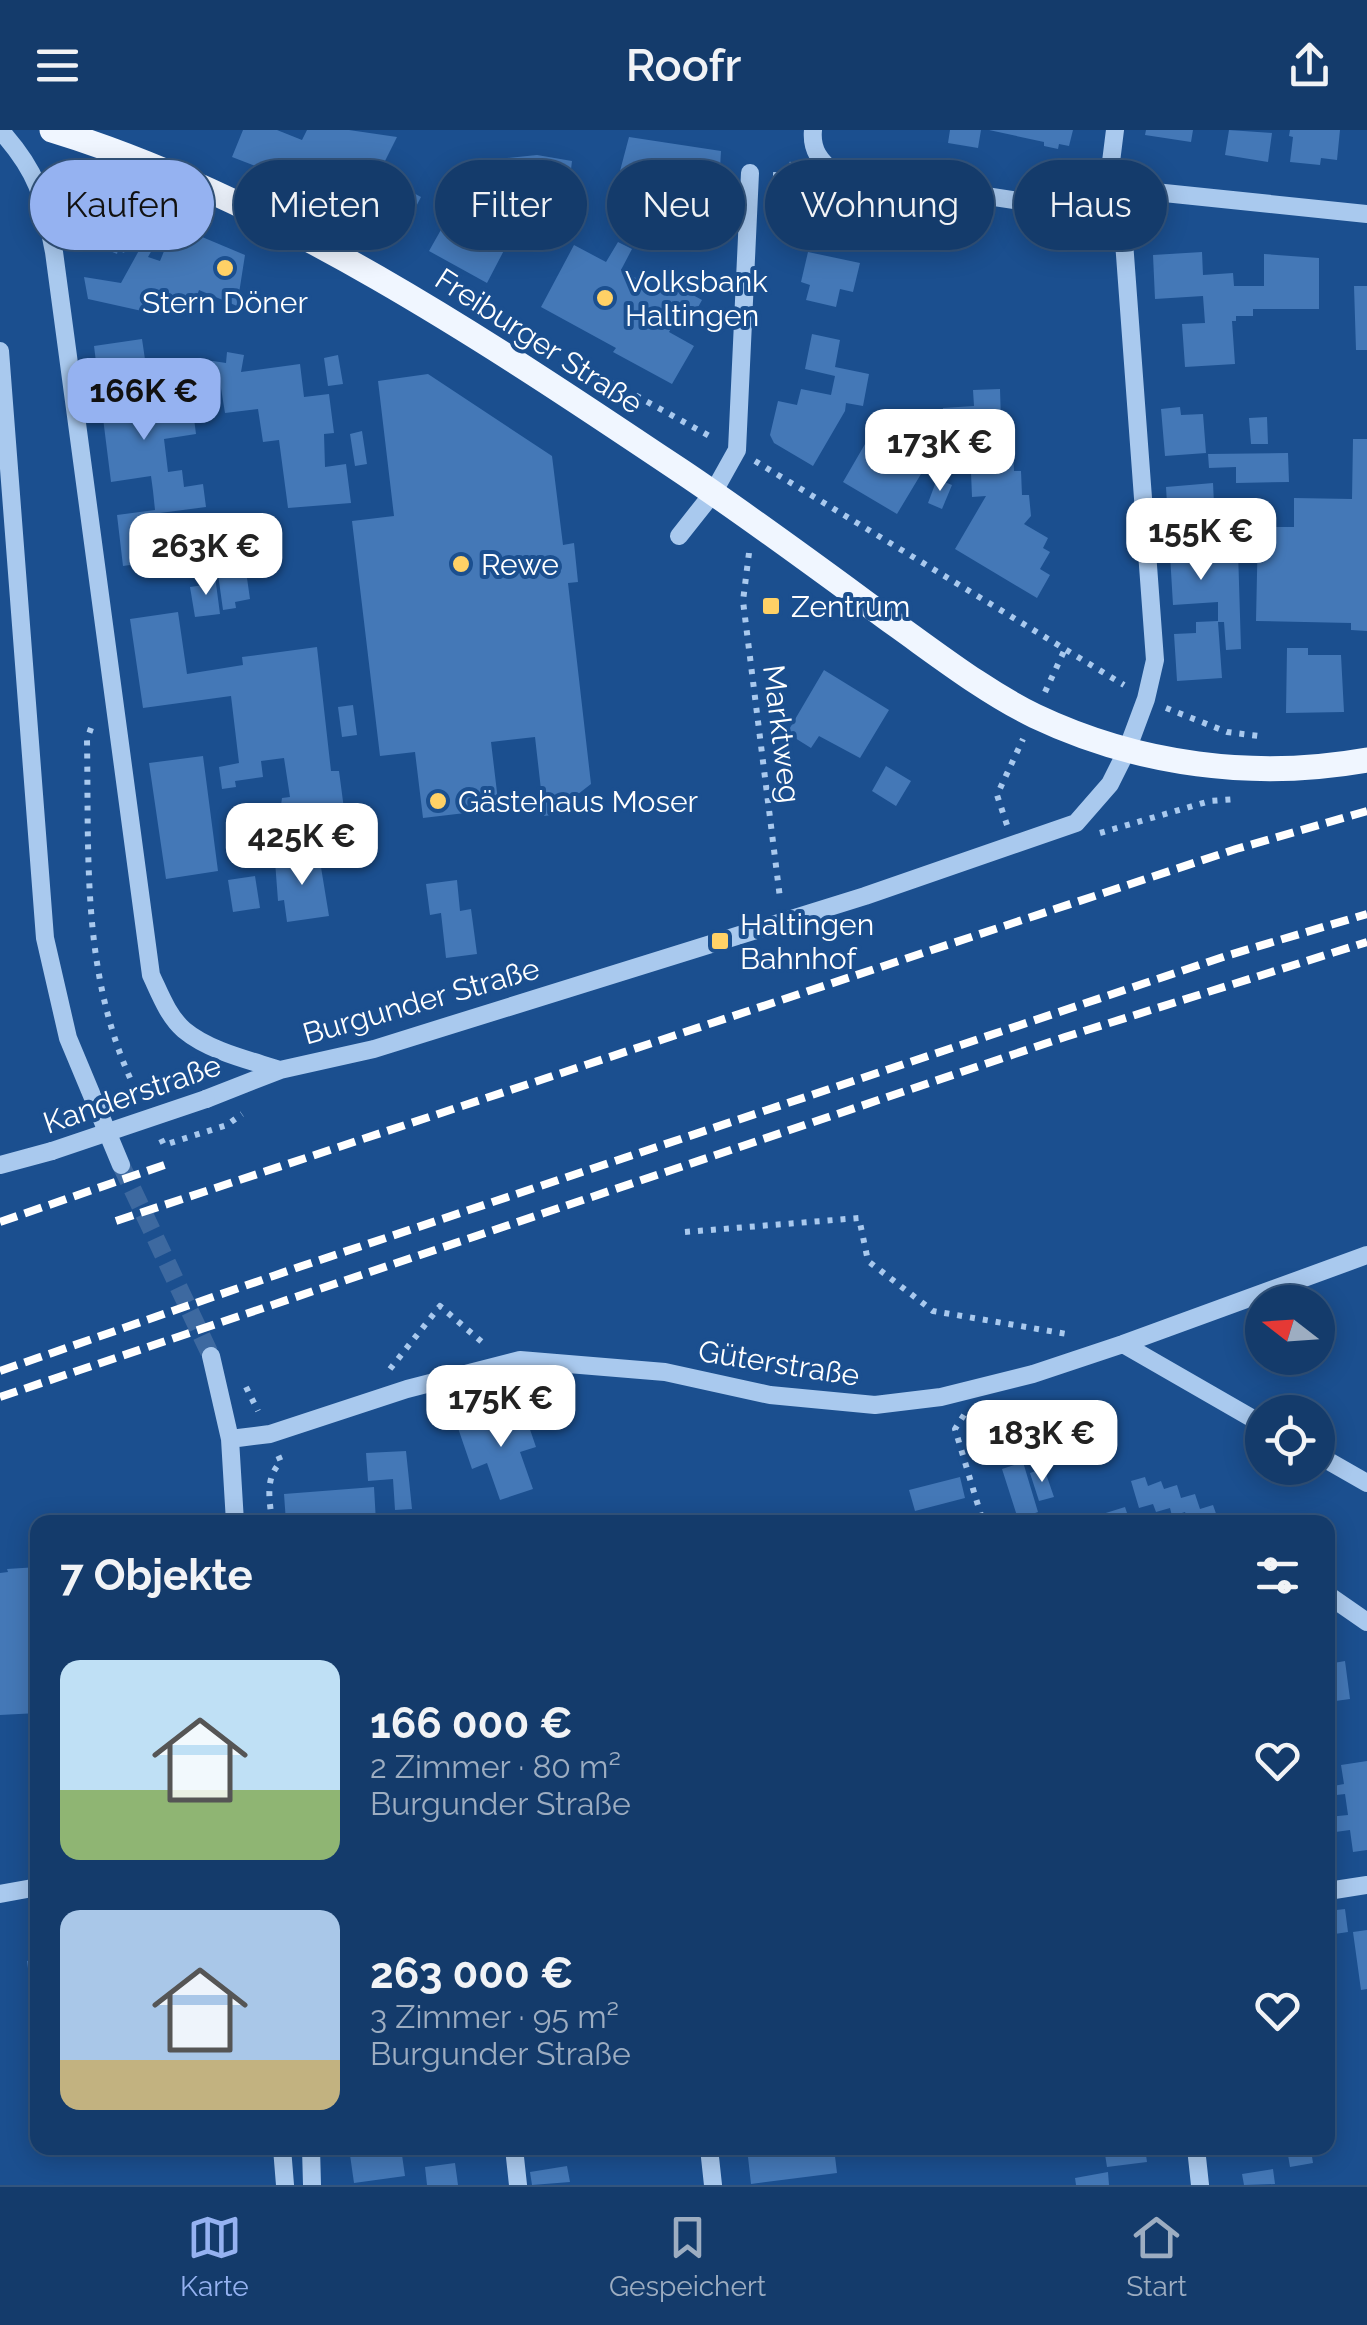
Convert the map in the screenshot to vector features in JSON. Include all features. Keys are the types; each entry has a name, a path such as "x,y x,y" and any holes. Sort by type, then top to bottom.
{"main road":[{"name":"Freiburger Straße","path":"52,130 112,149 227,200 361,270 713,493 972,679 1035,716 1128,750 1171,761 1260,769 1335,766 1367,760"}],"street":[{"name":"Burgunder Straße","path":"0,130 24,157 42,192 54,252 151,975 168,1010 185,1031 221,1050 280,1070 374,1050 580,982 783,922 1076,823"},
{"path":"813,130 812,141 820,160 834,173 1014,200"},
{"path":"1111,160 1115,130"},
{"path":"679,536 713,493 737,450 750,173"},
{"path":"1167,193 1367,214"},
{"path":"1076,823 1110,784 1128,750 1155,660 1124,250"},
{"path":"0,351 45,938 68,1038 122,1165"},
{"name":"Kanderstraße","path":"0,1165 52,1152 206,1100 280,1070"},
{"name":"Güterstraße","path":"230,1439 270,1434 407,1389 520,1360 666,1372 770,1395 875,1405 940,1397 1033,1374 1367,1255"},
{"path":"1122,1344 1245,1414"},
{"path":"210,1356 230,1439 235,1515"},
{"path":"1335,1465 1367,1483"},
{"path":"1335,1600 1367,1622"},
{"path":"1335,1889 1367,1885"},
{"path":"0,1894 30,1888"},
{"path":"283,2155 285,2185"},
{"path":"312,2155 312,2185"},
{"path":"515,2155 518,2185"},
{"path":"710,2155 714,2185"},
{"path":"1197,2155 1200,2185"}],"path":[{"path":"750,173 790,176 795,146"},
{"path":"597,378 616,384 737,450 1146,698 1226,732 1264,737"},
{"name":"Marktweg","path":"749,552 743,602 783,922"},
{"path":"93,722 87,740 94,955 112,1034 142,1102"},
{"path":"1076,823 1087,837 1210,801 1243,799"},
{"path":"156,1131 164,1146 227,1125"},
{"path":"686,1232 859,1218 868,1261 933,1311 1122,1344"},
{"path":"361,1404 440,1306 490,1350 520,1360"},
{"path":"981,1515 955,1430 984,1385"}],"building":[{"path":"243,130 277,130 302,140 307,130 349,130 397,137 386,160 232,157"},
{"path":"950,130 981,130 978,148 948,143"},
{"path":"989,130 1073,130 1069,146 1059,144 1058,149 1044,146 1044,142"},
{"path":"1146,130 1193,130 1191,142 1145,135"},
{"path":"1229,130 1272,133 1268,162 1225,155"},
{"path":"1290,130 1340,130 1337,160 1321,158 1320,165 1290,162"},
{"path":"629,137 721,151 720,160 623,160"},
{"path":"537,155 566,160 507,160"},
{"path":"435,240 435,250 504,250 487,283 429,251"},
{"path":"214,242 245,255 237,306 199,290 194,304 168,293 160,315 88,299 84,277 121,283 139,250 152,250 148,257 160,261 165,250 214,250"},
{"name":"Volksbank Haltingen","path":"571,250 583,250 606,262 613,250 631,250 621,270 666,294 671,283 702,300 692,318 681,312 669,332 694,346 672,384 541,307"},
{"path":"808,252 860,263 853,292 840,289 836,307 806,300 810,285 801,282"},
{"path":"1202,252 1203,275 1233,273 1234,286 1264,286 1264,254 1319,258 1319,309 1253,309 1253,316 1236,316 1236,321 1232,321 1235,364 1185,367 1182,324 1205,323 1203,296 1155,299 1153,255"},
{"path":"1354,286 1367,286 1367,350 1356,350"},
{"path":"812,334 840,340 835,367 869,374 863,406 846,403 813,466 774,443 770,435 778,401 797,405 801,389 831,395 835,376 805,369"},
{"path":"142,339 147,373 188,367 191,386 159,391 160,398 149,399 150,408 192,403 196,434 164,439 168,472 182,470 184,487 203,484 206,507 160,513 166,560 123,566 117,515 155,510 153,491 151,476 111,482 94,346"},
{"path":"227,352 244,355 241,372 300,364 304,397 329,394 334,433 324,434 325,467 346,464 351,503 288,508 279,440 263,442 258,409 225,413 220,382 210,384 213,361 226,363"},
{"path":"338,355 343,384 328,386 324,358"},
{"name":"Rewe","path":"428,374 552,456 563,545 574,543 578,582 568,583 591,784 551,815 544,816 535,737 491,742 499,809 423,818 415,752 380,756 352,521 394,516 378,381"},
{"path":"1000,389 1002,452 1013,452 1014,471 1021,471 1022,495 1029,495 1031,516 1024,524 1048,538 1043,548 1050,552 1040,569 1050,575 1037,598 955,549 986,496 972,497 970,447 939,449 943,408 974,406 973,390"},
{"path":"1180,407 1181,415 1203,414 1206,453 1165,456 1161,409"},
{"path":"1267,417 1268,444 1251,444 1249,418"},
{"path":"362,431 367,464 355,466 350,434"},
{"path":"872,432 893,444 899,435 911,442 906,452 927,464 897,514 843,482"},
{"path":"1353,439 1367,439 1367,631 1351,630 1351,623 1256,621 1258,527 1294,527 1294,498 1352,499"},
{"path":"1288,453 1289,482 1236,483 1236,467 1209,468 1208,454"},
{"path":"937,479 952,485 942,509 928,503"},
{"path":"1213,483 1214,504 1205,504 1208,552 1238,550 1241,649 1226,650 1224,622 1218,622 1222,678 1177,681 1174,634 1196,633 1196,622 1218,621 1218,602 1173,605 1166,487"},
{"path":"245,564 250,599 235,602 236,608 223,610 218,574 231,572 229,566"},
{"path":"215,576 220,614 195,617 190,587 204,585 203,578"},
{"path":"178,612 187,674 243,665 242,657 317,647 331,771 339,771 346,824 277,834 282,798 290,797 284,758 261,761 263,777 235,781 236,787 222,789 219,767 239,763 231,696 143,708 130,619"},
{"path":"1287,648 1308,648 1308,655 1341,655 1344,712 1286,713"},
{"path":"824,670 889,710 860,758 819,736 811,748 787,733"},
{"path":"353,705 357,735 342,737 338,707"},
{"path":"203,756 218,871 166,879 149,763"},
{"path":"886,766 911,781 896,806 872,791"},
{"path":"319,855 329,916 287,922 284,900 278,901 275,861"},
{"path":"255,876 260,908 233,912 228,880"},
{"path":"457,880 460,911 471,909 477,954 446,958 441,913 430,915 426,884"},
{"path":"522,1406 536,1447 520,1452 533,1489 500,1500 487,1463 472,1469 458,1428"},
{"path":"406,1451 412,1509 395,1510 393,1479 368,1481 366,1453"},
{"path":"1023,1462 1038,1512 1017,1515 1002,1469"},
{"path":"1044,1468 1054,1497 1039,1501 1030,1473"},
{"path":"960,1477 965,1498 915,1511 909,1490"},
{"path":"1145,1477 1148,1486 1161,1481 1164,1489 1177,1485 1181,1498 1195,1494 1200,1509 1213,1505 1217,1515 1185,1512 1172,1515 1170,1508 1156,1512 1153,1504 1139,1508 1131,1481"},
{"path":"374,1487 376,1515 286,1515 284,1494"},
{"path":"1125,1507 1128,1515 1099,1515"},
{"path":"30,1568 30,1713 0,1715 0,1573 8,1572 7,1569"},
{"path":"1345,1661 1350,1699 1335,1701 1335,1663"},
{"path":"1367,1761 1367,1850 1353,1852 1350,1830 1335,1832 1335,1816 1348,1815 1345,1794 1335,1795 1335,1786 1344,1784 1341,1765"},
{"path":"1345,1909 1348,1932 1335,1934 1335,1910"},
{"path":"1367,1930 1367,1989 1361,1990 1353,1932"},
{"path":"350,2155 402,2155 405,2176 354,2183"},
{"path":"748,2155 835,2155 837,2173 751,2184"},
{"path":"1105,2155 1146,2155 1147,2162 1107,2167"},
{"path":"1288,2155 1312,2155 1313,2163 1290,2167"},
{"path":"455,2163 458,2185 427,2185 425,2167"},
{"path":"567,2166 570,2182 532,2185 530,2172"},
{"path":"1273,2169 1275,2184 1244,2185 1242,2174"},
{"path":"1108,2172 1109,2185 1076,2185 1075,2178"}],"tunnel":[{"path":"121,1165 211,1356"}],"railway":[{"path":"116,1221 1236,849 1367,811"},
{"path":"0,1371 1229,955 1367,914"},
{"path":"0,1397 1065,1037 1367,942"},
{"path":"0,1222 170,1163"}],"place":[{"name":"Stern Döner","path":"225,268"},
{"name":"Volksbank Haltingen","path":"605,298"},
{"name":"Rewe","path":"461,564"},
{"name":"Zentrum","path":"771,606"},
{"name":"Gästehaus Moser","path":"438,801"},
{"name":"Haltingen Bahnhof","path":"720,941"}]}
